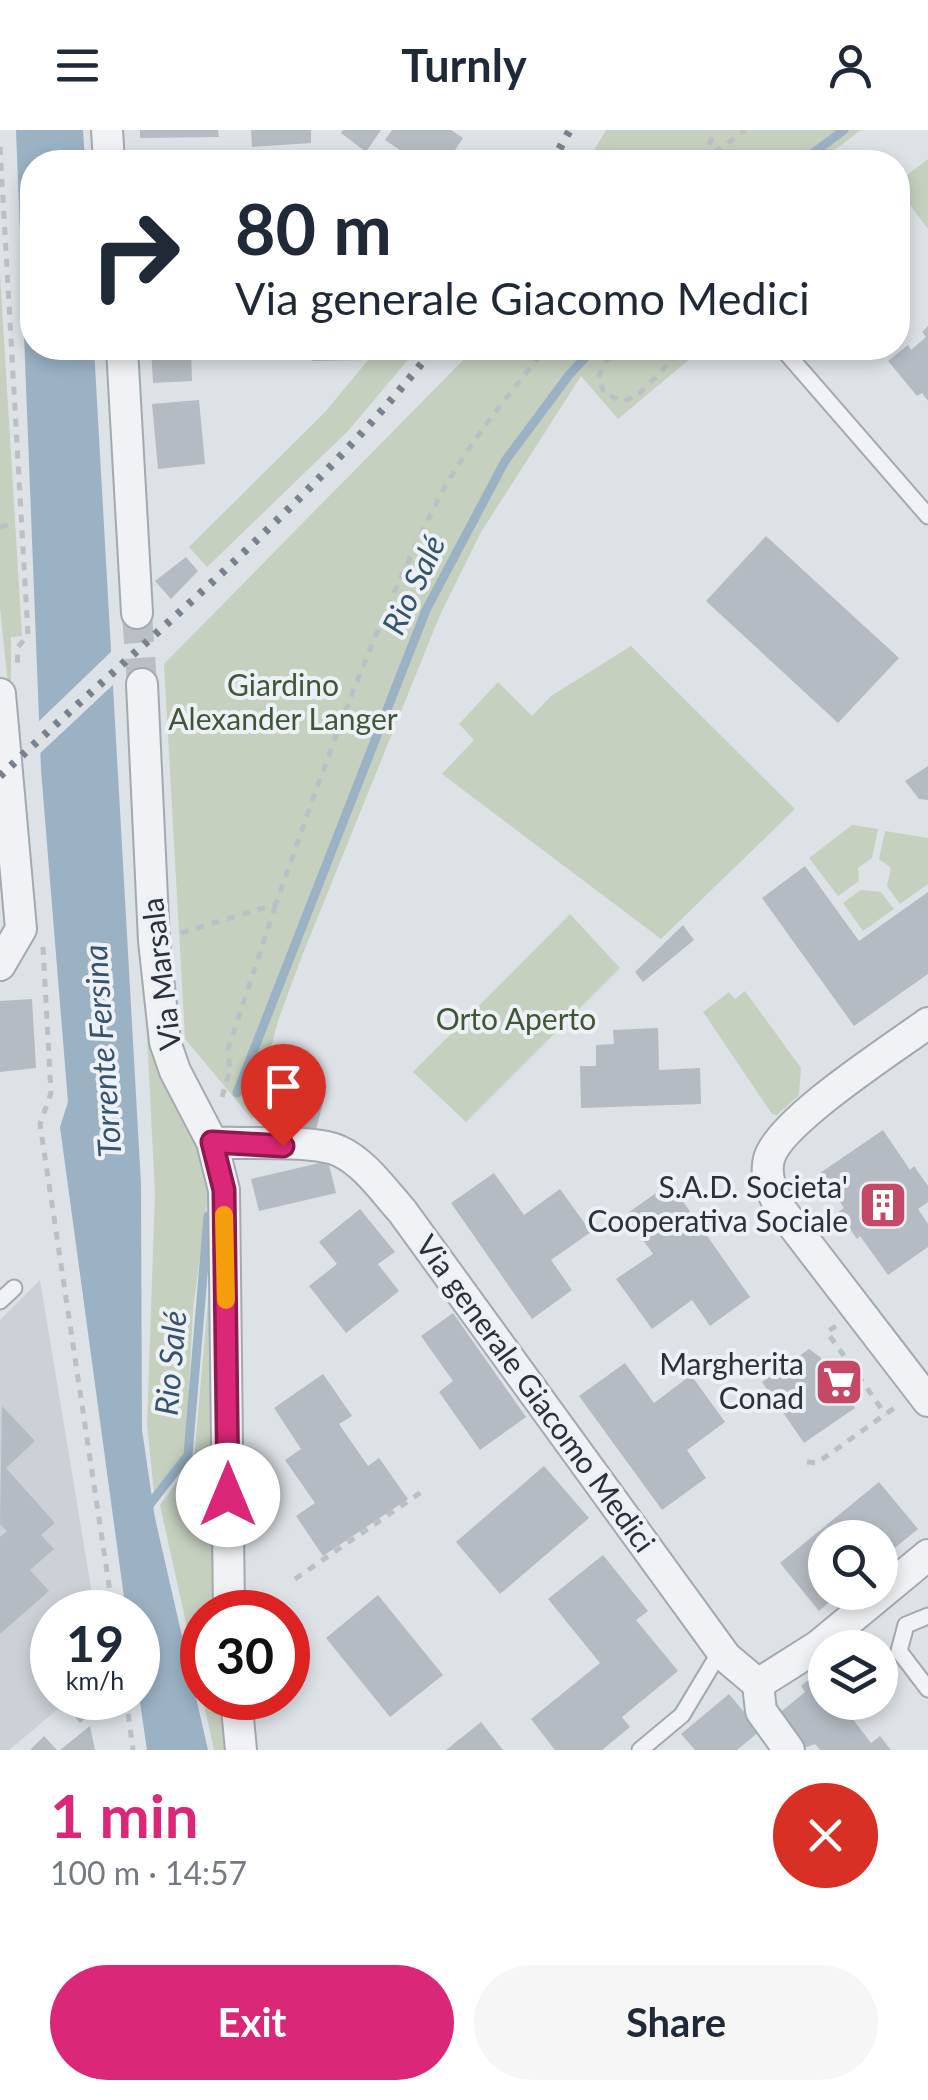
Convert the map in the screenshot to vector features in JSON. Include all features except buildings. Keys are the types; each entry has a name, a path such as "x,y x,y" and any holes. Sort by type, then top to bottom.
{"street":[{"path":"123,360 138,613"},
{"name":"Via Marsala","path":"142,684 154,942 165,1042 175,1072 212,1142 224,1190 229,1590"},
{"path":"0,965 21,929 1,736 9,691"},
{"path":"928,1022 789,1128 769,1158 768,1177 782,1211 928,1401"},
{"name":"Via generale Giacomo Medici","path":"212,1142 322,1146 340,1151 369,1174 402,1211 721,1650 758,1684 761,1711 789,1750"},
{"path":"898,1580 928,1555"},
{"path":"758,1684 818,1646 862,1610"},
{"path":"238,1720 241,1750"}],"lane":[{"path":"792,360 928,516"},
{"path":"0,1301 14,1288"},
{"path":"894,1610 906,1624"},
{"path":"906,1624 928,1616"},
{"path":"906,1624 899,1651 928,1689"},
{"path":"640,1750 682,1715 721,1650"}],"path":[{"path":"718,150 746,130"},
{"path":"0,148 28,635 17,652 9,691"},
{"path":"220,1102 230,1071 228,1049 356,682 440,496 474,441 537,360"},
{"path":"606,360 598,378 604,394 623,402 640,394 673,360"},
{"path":"0,527 8,526"},
{"path":"154,942 276,904"},
{"path":"42,940 51,1093 40,1124 110,1590"},
{"path":"807,1462 817,1463 887,1414 828,1332 839,1324"},
{"path":"295,1579 423,1491"},
{"path":"129,1720 133,1750"}],"shaded area":[{"path":"40,1280 91,1590 30,1590 30,1720 45,1720 9,1750 0,1750 0,1320"}],"green space":[{"path":"606,130 861,130 835,150 594,150"},
{"path":"928,159 928,229 910,205 910,173"},
{"path":"0,274 22,636 11,637 11,714 0,608"},
{"path":"368,360 408,360 348,431 207,567 189,547 325,412"},
{"name":"Giardino Alexander Langer","path":"463,360 689,360 618,419 581,376 481,532 440,615 300,961 278,1021 252,1119 185,1039 164,664"},
{"path":"631,646 795,809 661,939 442,774 474,740 459,724 498,682 532,716 551,696"},
{"path":"852,825 878,829 872,858 858,868 859,881 838,896 809,858"},
{"path":"885,831 928,838 928,884 900,904 887,886 891,868 879,859"},
{"path":"861,890 881,892 894,909 863,931 843,903"},
{"name":"Orto Aperto","path":"570,914 620,968 466,1122 413,1072"},
{"path":"745,991 801,1068 799,1095 777,1115 772,1114 703,1012 729,992 735,999"},
{"path":"153,1034 190,1121 210,1183 193,1309 186,1451 154,1493 147,1424 155,1194 147,1035"},
{"path":"211,1268 216,1590 180,1590 180,1596 160,1505 194,1459"},
{"path":"208,1720 227,1720 230,1750 214,1750"}],"water":[{"path":"16,130 83,130 84,150 20,150 20,232"},
{"name":"Torrente Fersina","path":"25,360 95,360 141,1184 142,1430 155,1518 180,1627 180,1720 201,1720 208,1750 147,1750 143,1720 160,1720 160,1590 123,1590 60,1127 68,1102 41,770"}],"pier":[{"path":"114,649 116,682 36,757 36,724"}],"waterway":[{"name":"Rio Salé","path":"817,150 844,130"},
{"name":"Rio Salé","path":"237,1093 426,610 505,461 583,360"},
{"name":"Rio Salé","path":"147,1508 188,1455 208,1216"}],"tunnel":[{"path":"137,613 142,684"}],"railway":[{"path":"559,150 570,130"},
{"path":"0,776 281,517 424,360"}],"slow traffic":[{"path":"224,1215 226,1300"}],"place":[{"name":"S.A.D. Societa' Cooperativa Sociale","path":"883,1205"},
{"name":"Margherita Conad","path":"839,1382"}],"route":[{"path":"228,1495 224,1190 212,1142 283,1146"}]}
